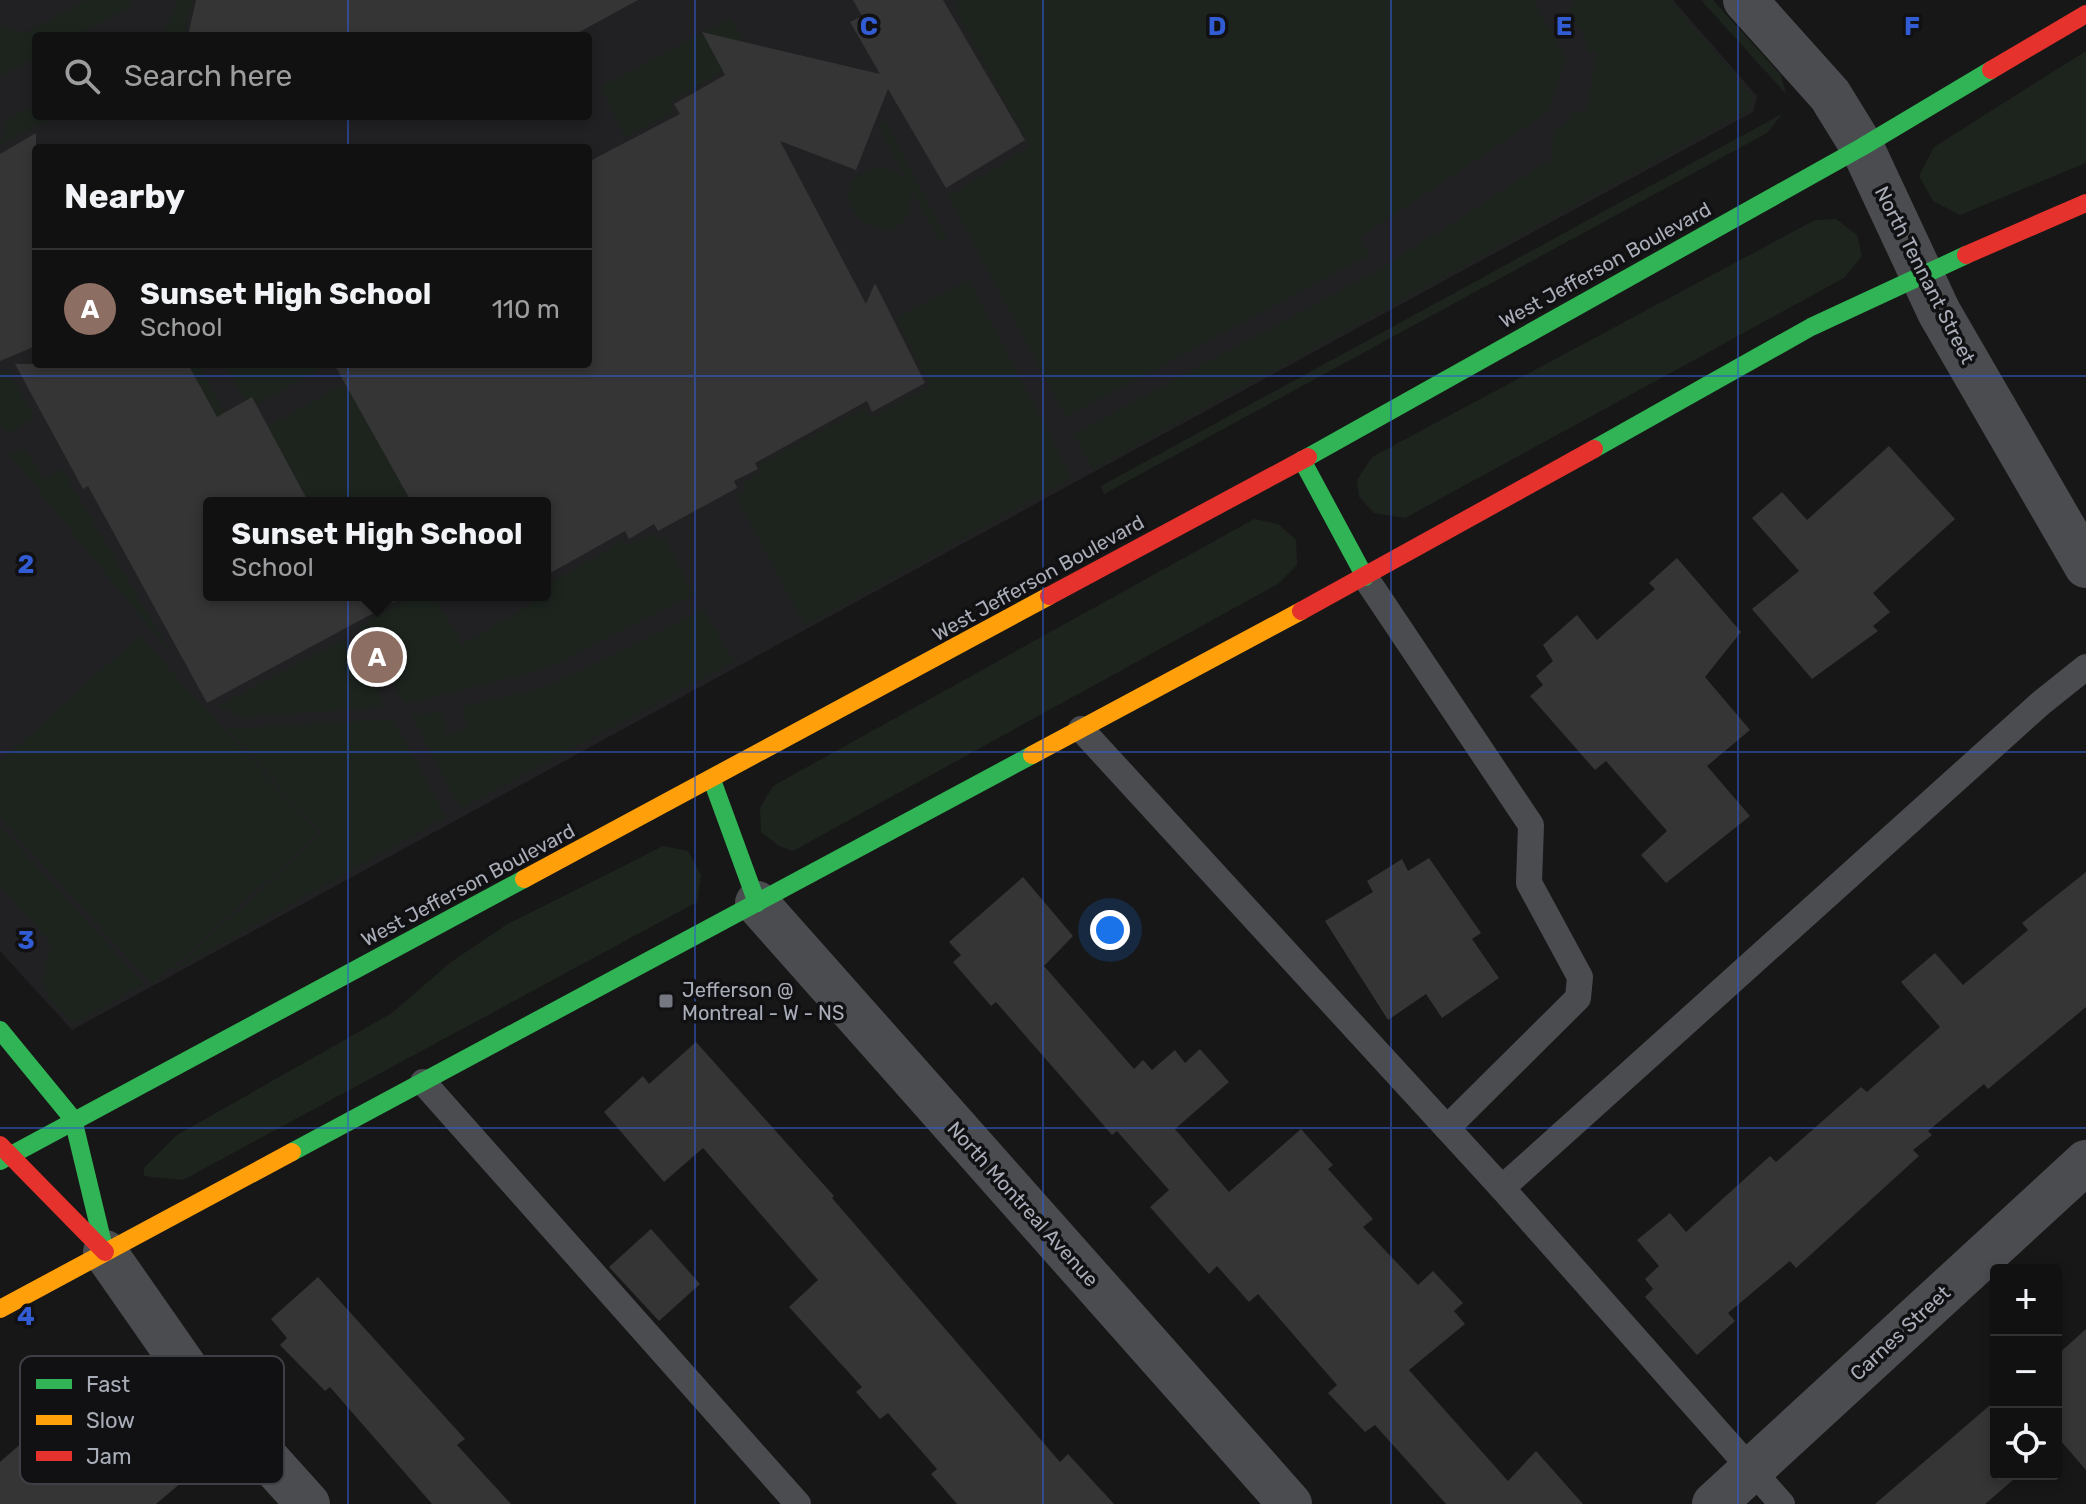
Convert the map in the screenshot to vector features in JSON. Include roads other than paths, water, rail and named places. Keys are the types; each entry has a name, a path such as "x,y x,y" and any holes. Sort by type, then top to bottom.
{"main road":[{"name":"West Jefferson Boulevard","path":"3,1154 712,780 1302,460 1862,147 2086,14"},
{"path":"0,1309 1365,577 1811,327 1921,274 2086,203"},
{"path":"1302,460 1365,577"},
{"path":"712,780 757,903"},
{"path":"0,1030 73,1119 105,1252"},
{"path":"3,1154 105,1252"}],"street":[{"name":"North Tennant Street","path":"1745,0 1830,95 1862,147 1939,312 2086,566"},
{"name":"North Montreal Avenue","path":"757,903 1290,1504"},
{"name":"Carnes Street","path":"1714,1504 2086,1162"},
{"path":"105,1252 178,1356"},
{"path":"284,1477 308,1504"}],"lane":[{"path":"1365,577 1531,825 1529,883 1580,977 1578,998 1447,1128"},
{"path":"1502,1188 2041,703 2086,667"},
{"path":"1081,729 1502,1188 1782,1504"},
{"path":"423,1082 798,1504"}],"place":[{"name":"Sunset High School","path":"377,657"},
{"name":"Jefferson @ Montreal - W - NS","path":"666,1001"}]}
